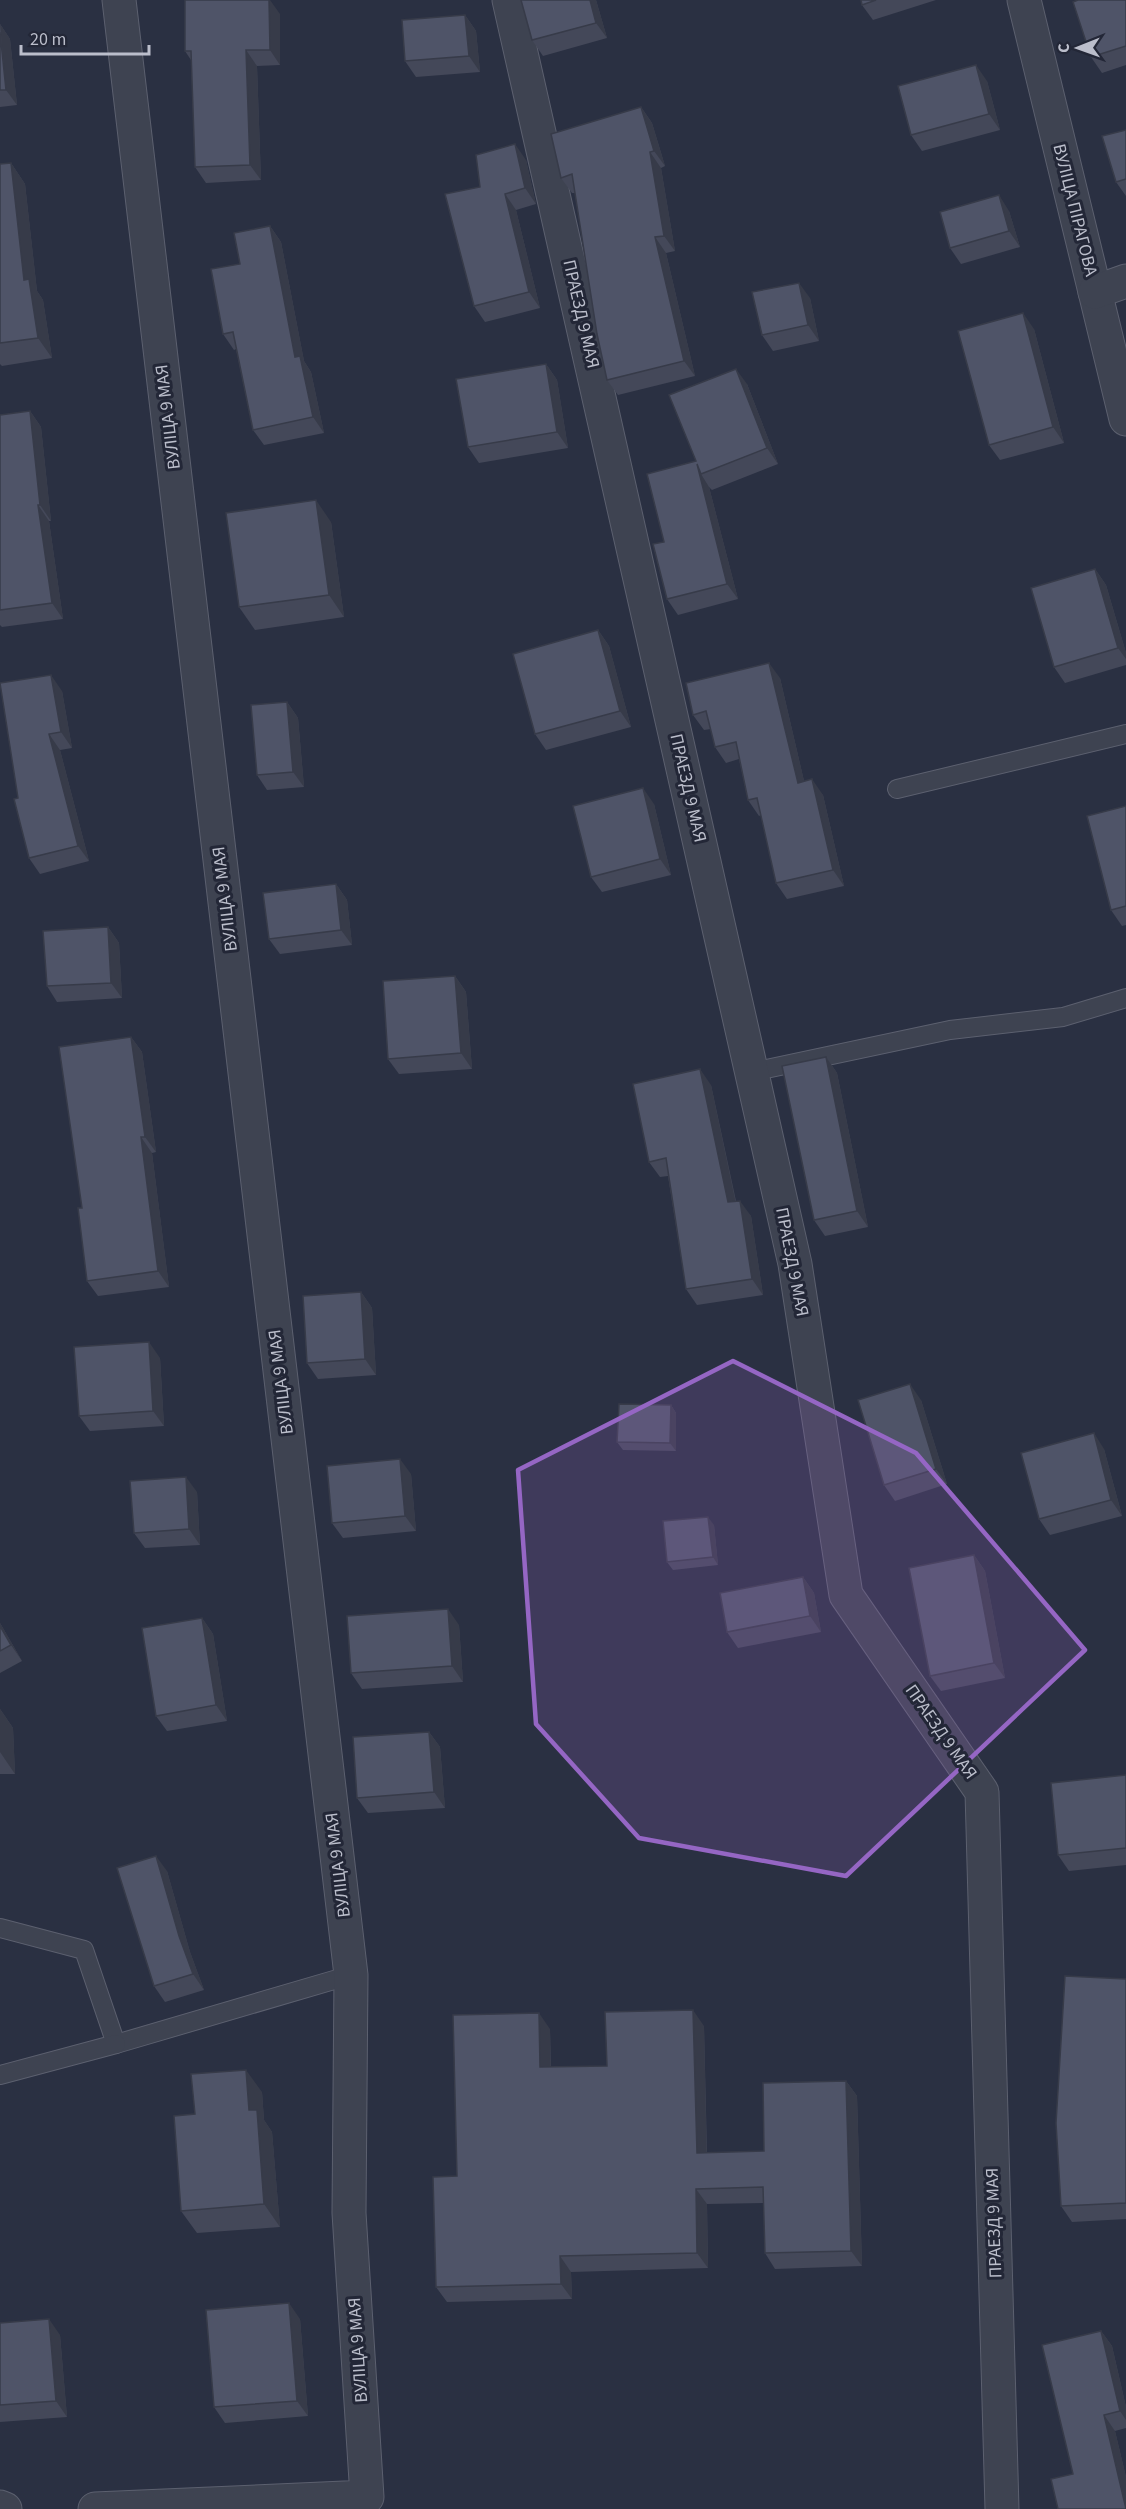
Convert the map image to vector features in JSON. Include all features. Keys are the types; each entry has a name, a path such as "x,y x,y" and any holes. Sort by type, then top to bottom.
{"street":[{"name":"ВУЛІЦА 9 МАЯ","path":"96,2509 367,2497 349,2213 351,1975 119,0"},
{"name":"ПРАЕЗД 9 МАЯ","path":"509,0 795,1263 846,1595 982,1792 1002,2509"},
{"name":"ВУЛІЦА ПІРАГОВА","path":"1024,0 1126,419"},
{"path":"1095,292 1126,281"},
{"path":"0,2507 6,2509"}],"lane":[{"path":"897,789 1126,734"},
{"path":"752,1072 950,1030 1064,1017 1126,998"},
{"path":"0,1928 84,1950 116,2044"},
{"path":"0,2075 116,2044 351,1975"}],"highlighted area":[{"path":"733,1361 916,1453 1085,1650 846,1876 639,1838 536,1724 518,1470"}],"building":[{"path":"185,0 269,0 270,50 246,50 250,165 195,167 191,51 185,51"},
{"path":"521,0 590,0 596,23 532,40"},
{"path":"861,0 876,0 862,5"},
{"path":"1078,0 1126,0 1126,46 1091,57 1073,2"},
{"path":"465,15 469,56 405,61 402,20"},
{"path":"0,32 6,90 0,90"},
{"path":"976,65 989,114 911,135 898,86"},
{"path":"641,107 654,151 650,152 664,236 655,237 684,361 607,380 597,334 572,174 561,178 551,134"},
{"path":"1126,130 1126,179 1116,182 1102,136"},
{"path":"515,144 525,188 505,194 529,292 474,306 445,194 480,187 476,155"},
{"path":"11,163 24,280 29,279 38,338 0,343 0,164"},
{"path":"999,195 1009,231 950,248 940,212"},
{"path":"270,226 295,357 300,356 313,417 253,430 233,332 223,334 211,269 240,264 234,233"},
{"path":"799,283 808,325 762,335 752,292"},
{"path":"1023,313 1053,427 989,445 958,331"},
{"path":"546,364 557,432 468,447 456,379"},
{"path":"736,369 767,448 701,474 697,464 727,584 667,599 653,544 664,542 647,474 696,461 669,395"},
{"path":"30,411 40,505 38,505 52,603 0,610 0,415"},
{"path":"316,500 329,595 239,607 226,513"},
{"path":"1095,569 1118,648 1054,667 1031,588"},
{"path":"598,630 620,711 535,734 513,654"},
{"path":"769,663 798,783 812,779 833,870 776,883 757,798 748,800 736,742 715,747 706,711 693,715 686,683"},
{"path":"51,675 61,732 49,734 78,846 29,858 14,799 18,798 0,683"},
{"path":"287,702 293,772 257,775 251,705"},
{"path":"643,788 660,859 591,877 573,806"},
{"path":"1126,806 1126,906 1111,910 1087,816"},
{"path":"336,884 341,930 269,939 263,893"},
{"path":"108,927 111,983 47,986 43,931"},
{"path":"455,976 461,1053 388,1059 383,981"},
{"path":"131,1037 145,1137 141,1137 158,1271 87,1281 78,1208 82,1208 59,1047"},
{"path":"826,1057 857,1211 814,1220 782,1066"},
{"path":"700,1069 728,1202 740,1201 752,1279 686,1289 666,1158 649,1162 633,1084"},
{"path":"361,1292 365,1359 307,1363 303,1296"},
{"path":"149,1342 153,1411 79,1416 74,1347"},
{"path":"910,1384 936,1469 884,1485 858,1400"},
{"path":"619,1404 671,1405 670,1443 617,1442"},
{"path":"1094,1433 1111,1500 1039,1519 1021,1453"},
{"path":"400,1459 405,1516 332,1523 327,1466"},
{"path":"186,1477 189,1529 134,1533 130,1481"},
{"path":"708,1517 713,1557 667,1562 663,1521"},
{"path":"974,1555 994,1663 930,1676 909,1568"},
{"path":"803,1577 810,1616 727,1632 720,1593"},
{"path":"448,1609 452,1666 351,1673 347,1616"},
{"path":"202,1618 216,1705 156,1716 142,1628"},
{"path":"0,1626 11,1645 0,1651"},
{"path":"429,1732 434,1792 357,1798 353,1737"},
{"path":"1126,1775 1126,1848 1058,1855 1051,1783"},
{"path":"156,1856 179,1936 193,1974 154,1986 117,1868"},
{"path":"1065,1976 1126,1979 1126,2203 1061,2206 1056,2123"},
{"path":"693,2010 697,2153 764,2151 763,2083 846,2081 851,2251 765,2253 763,2187 696,2189 697,2253 560,2256 561,2284 436,2287 433,2177 457,2176 453,2015 539,2013 540,2067 607,2066 605,2012"},
{"path":"246,2070 249,2110 257,2110 264,2204 181,2211 174,2116 195,2114 191,2074"},
{"path":"289,2303 297,2401 214,2407 206,2310"},
{"path":"49,2319 56,2401 0,2405 0,2323"},
{"path":"1101,2331 1120,2411 1104,2415 1126,2509 1058,2509 1051,2479 1073,2474 1042,2345"}]}
